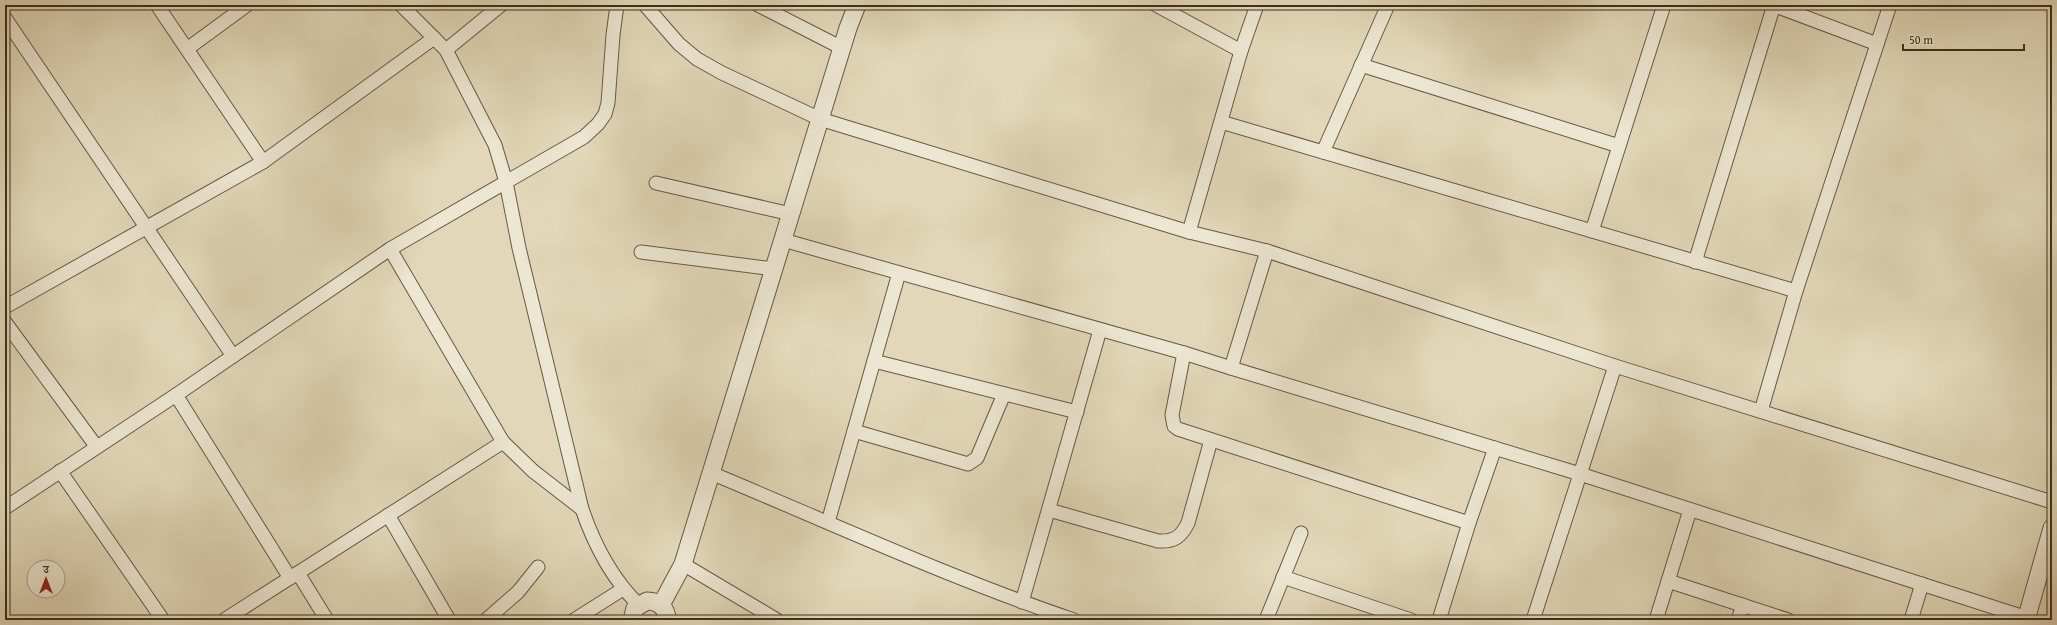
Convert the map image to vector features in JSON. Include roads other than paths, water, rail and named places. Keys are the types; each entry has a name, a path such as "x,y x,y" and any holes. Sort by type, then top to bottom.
{"street":[{"path":"157,5 264,162"},
{"path":"187,49 247,5"},
{"path":"401,5 446,50 495,145 506,182 519,248 582,509 591,536 623,589 639,605"},
{"path":"446,50 501,5"},
{"path":"5,508 96,446 176,395 390,249 584,137 598,124 605,114 608,103 617,5"},
{"path":"645,5 679,44 697,59 722,73 820,119 1189,232 1267,251 1615,366 2052,502"},
{"path":"758,5 842,48"},
{"path":"632,620 633,613 639,605 648,601 664,613 683,564 842,48 857,5"},
{"path":"1156,5 1241,51"},
{"path":"1189,232 1241,51 1257,5"},
{"path":"1323,152 1388,5"},
{"path":"1592,232 1664,5"},
{"path":"1695,262 1774,5 1877,44"},
{"path":"1761,411 1796,291 1890,5"},
{"path":"5,18 233,356"},
{"path":"5,308 264,162 434,38"},
{"path":"1362,65 1619,146"},
{"path":"1220,122 1796,291"},
{"path":"656,183 791,214"},
{"path":"783,240 1184,353 1580,474 2026,619 2052,528"},
{"path":"390,249 503,442 532,471 582,509"},
{"path":"1231,368 1267,251"},
{"path":"641,252 774,269"},
{"path":"828,522 900,273"},
{"path":"5,322 96,446"},
{"path":"1022,602 1100,330"},
{"path":"1184,353 1172,421 1174,426 1178,429 1469,523"},
{"path":"874,361 1077,412"},
{"path":"1533,620 1615,366"},
{"path":"854,431 968,464 977,458 1004,394"},
{"path":"176,395 294,575 327,620"},
{"path":"1049,510 1158,541 1169,542 1176,539 1183,533 1188,523 1211,440"},
{"path":"224,620 503,442"},
{"path":"1439,620 1469,523 1495,448"},
{"path":"60,471 163,620"},
{"path":"711,473 1022,602 1074,620"},
{"path":"1656,620 1690,510"},
{"path":"388,515 449,620"},
{"path":"1266,620 1301,534"},
{"path":"683,564 777,620"},
{"path":"486,620 514,596 538,567"},
{"path":"1283,577 1411,620"},
{"path":"1668,581 1788,620"},
{"path":"1911,620 1922,584"},
{"path":"574,620 623,589"},
{"path":"1738,620 1743,605"}]}
